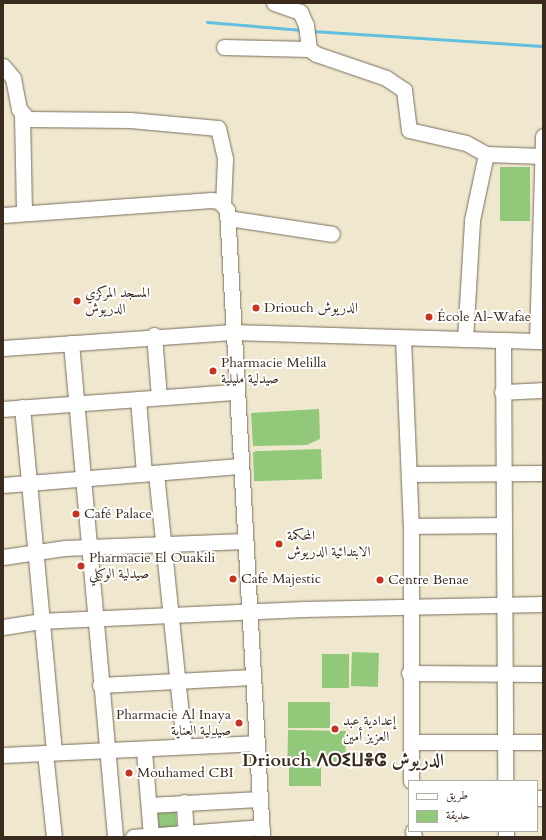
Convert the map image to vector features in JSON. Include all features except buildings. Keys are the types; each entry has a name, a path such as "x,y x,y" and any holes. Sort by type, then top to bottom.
{"street":[{"path":"274,3 300,12 304,18"},
{"path":"308,3 304,18 309,49"},
{"path":"224,47 309,49 324,59 398,84 407,96 409,130 466,143 486,154 542,156"},
{"path":"3,66 13,78 22,115 24,213"},
{"path":"22,115 34,120 130,120 218,128 225,159 223,204 228,218 232,332 252,677 254,743 262,832 133,837"},
{"path":"3,348 154,336 232,332 540,341 543,136"},
{"path":"464,339 472,220 486,154"},
{"path":"3,214 211,200 223,204"},
{"path":"228,218 332,234"},
{"path":"154,336 159,397"},
{"path":"403,338 411,526 409,673 411,780"},
{"path":"503,340 504,603 502,672 505,780"},
{"path":"71,343 105,752 115,837"},
{"path":"502,392 543,390"},
{"path":"3,408 236,392"},
{"path":"138,399 150,474 164,546 184,746"},
{"path":"22,407 27,482 40,621 54,837"},
{"path":"3,485 239,466"},
{"path":"409,474 503,472 543,473"},
{"path":"411,526 503,525"},
{"path":"3,557 89,547 164,546 244,541"},
{"path":"3,627 40,621 171,617 410,605 504,603 543,604"},
{"path":"409,673 502,672 543,674"},
{"path":"100,685 178,679 252,677"},
{"path":"411,742 503,740 543,742"},
{"path":"3,755 49,752 144,751 184,746 254,743"},
{"path":"144,751 151,836"},
{"path":"149,805 259,799"},
{"path":"184,802 186,836"}],"green space":[{"path":"500,167 530,167 530,221 500,221"},
{"path":"319,409 320,439 307,445 253,446 251,413"},
{"path":"321,449 322,479 254,481 253,451"},
{"path":"352,652 379,653 378,687 351,686"},
{"path":"322,654 349,654 349,688 322,688"},
{"path":"288,702 330,702 330,728 288,728"},
{"path":"288,730 346,731 345,762 287,761"},
{"path":"289,767 321,767 321,786 289,786"},
{"path":"176,812 177,829 159,830 158,813"}],"waterway":[{"path":"207,22 303,30"},
{"path":"312,31 543,46"}],"place":[{"name":"المسجد المركزي الدريوش","path":"77,301"},
{"name":"Driouch الدريوش","path":"256,308"},
{"name":"École Al-Wafae","path":"429,317"},
{"name":"Pharmacie Melilla صيدلية مليلية","path":"213,371"},
{"name":"Café Palace","path":"76,514"},
{"name":"المحكمة الابتدائية الدريوش","path":"279,544"},
{"name":"Pharmacie El Ouakili صيدلية الوكيلي","path":"81,566"},
{"name":"Cafe Majestic","path":"233,579"},
{"name":"Centre Benae","path":"380,580"},
{"name":"Pharmacie Al Inaya صيدلية العناية","path":"239,723"},
{"name":"إعدادية عبد العزيز أمين","path":"335,729"},
{"name":"Mouhamed CBI","path":"129,773"}],"district":[{"name":"Driouch ⴷⵔⵉⵡⴻⵛ الدريوش","path":"343,761"}]}
